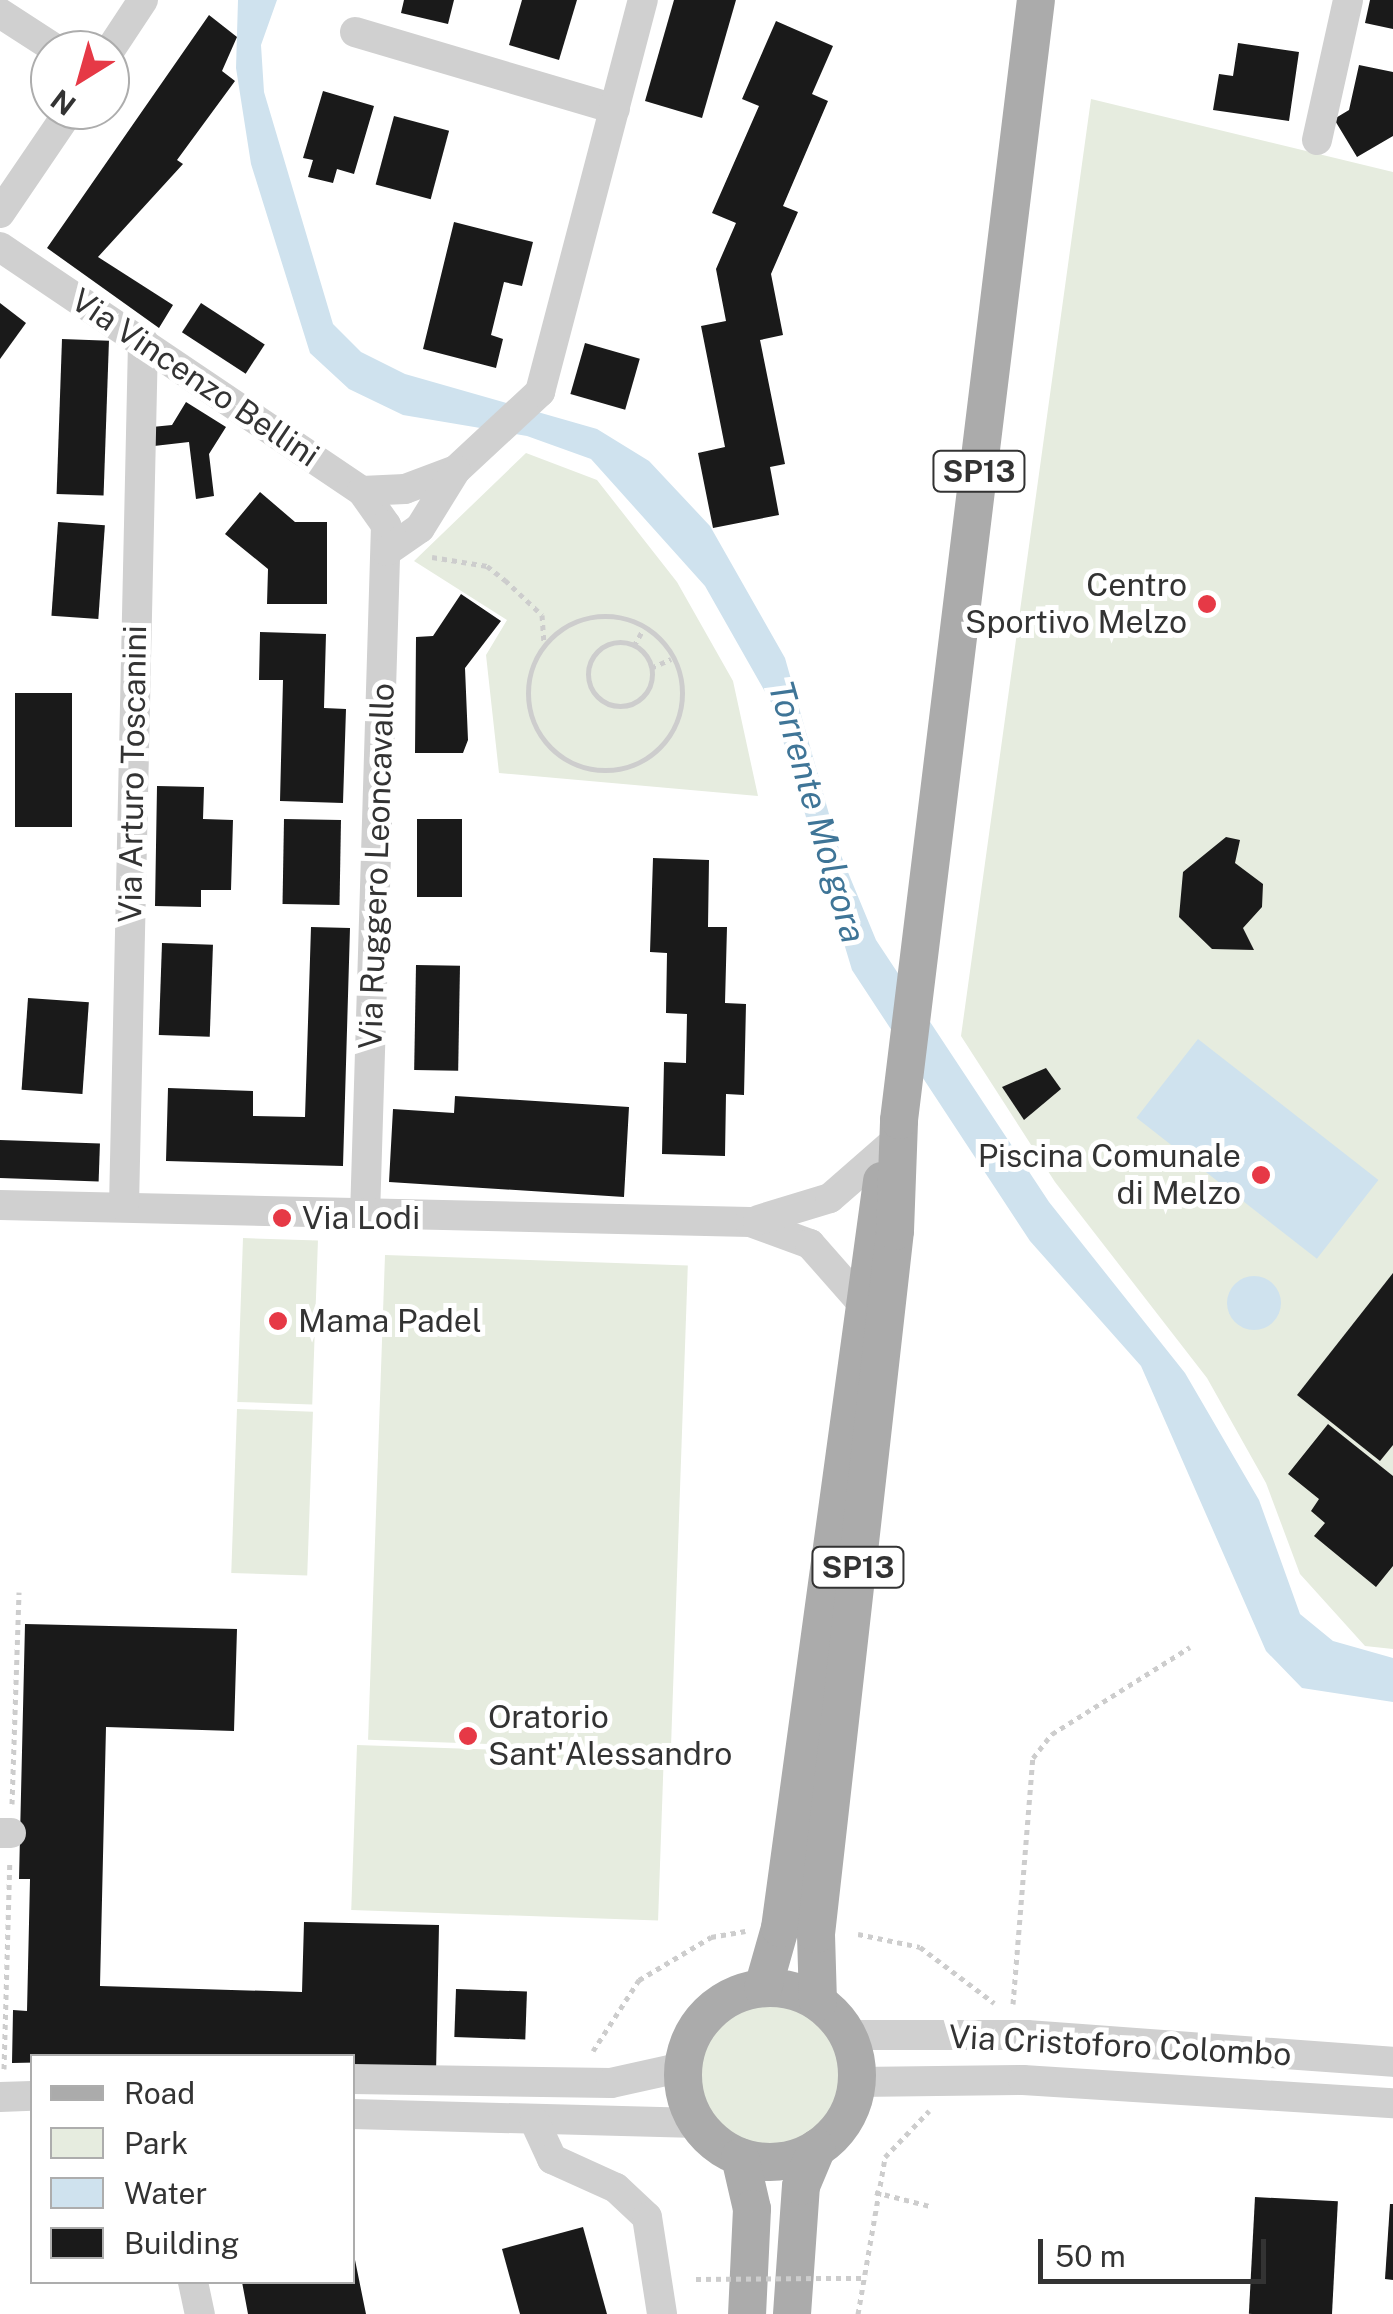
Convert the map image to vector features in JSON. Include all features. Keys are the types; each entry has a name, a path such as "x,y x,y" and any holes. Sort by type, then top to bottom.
{"main road":[{"name":"SP13","path":"763,1988 780,1928 862,1302 897,1132 1036,0"},
{"name":"SP13","path":"818,2002 816,1934 896,1231 897,1132"},
{"path":"792,2314 801,2186 817,2148 849,2113 857,2082 848,2035 818,2002 763,1988 712,2009 683,2067 698,2123 740,2156 773,2162 817,2148"},
{"path":"740,2156 752,2209 747,2314"}],"street":[{"path":"123,30 143,0"},
{"path":"388,550 420,528 462,464 534,400 643,0"},
{"path":"1317,140 1348,0"},
{"path":"0,13 30,32"},
{"path":"355,32 615,109"},
{"path":"0,213 56,130"},
{"name":"Via Vincenzo Bellini","path":"0,248 362,491 383,518"},
{"name":"Via Arturo Toscanini","path":"124,1206 143,341"},
{"path":"362,491 405,489 462,464"},
{"name":"Via Ruggero Leoncavallo","path":"365,1215 388,550 383,518"},
{"path":"0,1205 750,1222 830,1198 897,1132"},
{"path":"750,1222 810,1244 862,1302"},
{"name":"Via Cristoforo Colombo","path":"848,2035 1021,2023 1393,2062"},
{"path":"355,2079 590,2083 683,2067"},
{"name":"Via Cristoforo Colombo","path":"857,2082 1023,2080 1393,2103"},
{"path":"590,2083 550,2123 552,2159 640,2208 656,2248 659,2299"},
{"path":"355,2114 550,2123 698,2123"},
{"path":"194,2284 200,2314"}],"path":[{"path":"388,550 487,566 542,615 544,646 528,691 537,730 568,760 602,770 642,760 671,733 682,690 672,658 644,628 584,619 544,646"},
{"path":"634,646 644,628"},
{"path":"610,644 634,646 651,668 647,691 629,705 594,694 587,674 594,654 610,644"},
{"path":"651,668 672,658"},
{"path":"18,2095 6,1833 19,1592"},
{"path":"1021,2023 1008,1985 1033,1758 1052,1734 1190,1647"},
{"path":"575,2053 594,2051 639,1980 664,1962 711,1937 748,1931"},
{"path":"858,1934 947,1962 1021,2023"},
{"path":"858,2314 874,2192 902,2135 946,2102"},
{"path":"874,2192 930,2206"},
{"path":"696,2279 862,2278"}],"green space":[{"name":"Centro Sportivo Melzo","path":"1091,99 1393,172 1393,1649 1365,1646 1300,1574 1266,1483 1207,1378 1055,1182 961,1036"},
{"path":"526,453 597,480 677,582 733,681 758,796 499,773 486,655 507,620 414,561"},
{"name":"Mama Padel","path":"243,1238 318,1241 312,1405 237,1402"},
{"path":"385,1255 688,1266 671,1750 368,1740"},
{"name":"Mama Padel","path":"237,1409 313,1412 307,1576 231,1573"},
{"path":"357,1745 664,1756 658,1921 351,1910"},
{"path":"768,1998 797,2004 821,2020 837,2044 843,2073 837,2102 821,2126 797,2142 768,2148 739,2142 715,2126 699,2102 693,2073 699,2044 715,2020 739,2004"}],"water":[{"name":"Torrente Molgora","path":"238,0 277,0 261,45 264,92 333,324 361,352 405,374 597,429 649,461 710,526 785,658 840,853 876,940 1049,1202 1185,1373 1259,1500 1300,1614 1333,1641 1393,1658 1393,1702 1302,1688 1266,1651 1141,1366 1030,1241 852,970 772,704 705,586 591,459 527,436 403,415 349,389 310,353 251,164 236,68"},
{"name":"Piscina Comunale di Melzo","path":"1198,1039 1378,1180 1317,1259 1136,1118"},
{"name":"Piscina Comunale di Melzo","path":"1254,1276 1273,1284 1281,1303 1273,1322 1254,1330 1235,1322 1227,1303 1235,1284"}],"building":[{"path":"404,0 454,0 448,24 401,13"},
{"path":"522,0 577,0 559,60 509,45"},
{"path":"674,0 736,0 702,118 645,101"},
{"path":"1370,0 1393,0 1393,29 1365,23"},
{"path":"209,15 237,37 222,71 235,81 177,160 183,164 98,257 173,305 159,328 47,248"},
{"path":"776,21 833,46 812,94 828,101 783,206 798,212 771,274 783,335 760,340 785,464 770,467 779,515 713,528 698,453 725,447 701,326 726,321 716,269 736,223 712,213 759,106 742,99"},
{"path":"1238,43 1299,52 1289,121 1213,110 1219,74 1233,76"},
{"path":"1359,65 1393,72 1393,136 1357,157 1334,119 1349,110"},
{"path":"323,91 374,106 354,174 337,169 333,183 308,177 313,160 303,158"},
{"path":"394,116 449,131 431,199 376,185"},
{"path":"454,222 533,242 522,286 504,282 491,335 503,339 496,368 423,349"},
{"path":"0,303 26,323 0,359"},
{"path":"201,303 265,344 246,374 182,332"},
{"path":"62,339 109,341 104,496 57,494"},
{"path":"585,343 640,359 625,410 570,394"},
{"path":"186,402 226,427 209,454 214,496 196,499 189,442 154,446 152,427 172,425"},
{"path":"260,492 295,522 327,522 327,604 267,604 268,569 225,534"},
{"path":"58,522 105,525 98,619 51,616"},
{"path":"461,594 501,621 465,668 468,740 463,753 415,753 416,637 433,636"},
{"path":"260,632 326,634 324,708 346,709 343,803 280,801 283,680 259,680"},
{"path":"15,693 72,693 72,827 15,827"},
{"path":"157,786 204,787 203,819 233,820 231,890 201,890 201,907 155,906"},
{"path":"284,819 341,820 340,905 283,904"},
{"path":"417,819 462,819 462,897 417,897"},
{"path":"1226,837 1240,840 1235,863 1263,884 1262,907 1243,928 1254,950 1212,949 1179,917 1183,872"},
{"path":"653,858 709,860 708,927 727,927 725,1003 746,1004 744,1095 726,1094 725,1156 662,1154 664,1062 686,1063 687,1014 666,1013 667,953 650,952"},
{"path":"311,927 350,928 343,1166 166,1161 168,1088 253,1091 253,1116 305,1117"},
{"path":"162,943 213,945 210,1037 159,1035"},
{"path":"416,965 460,966 458,1071 414,1070"},
{"path":"28,998 89,1002 82,1094 22,1090"},
{"path":"1046,1068 1061,1089 1024,1120 1002,1087"},
{"path":"455,1096 629,1107 624,1197 389,1182 393,1109 454,1113"},
{"path":"0,1140 100,1143 99,1181 0,1178"},
{"path":"1393,1273 1393,1445 1380,1461 1297,1395"},
{"path":"1328,1424 1393,1476 1393,1566 1376,1587 1314,1536 1325,1523 1311,1511 1319,1499 1288,1474"},
{"path":"25,1624 237,1629 234,1731 106,1727 100,1986 302,1992 304,1922 439,1925 436,2074 355,2072 355,2054 30,2054 30,2063 12,2063 13,2010 27,2011 30,1879 19,1879"},
{"path":"456,1989 527,1991 525,2039 454,2037"},
{"path":"1255,2197 1338,2201 1332,2314 1249,2314"},
{"path":"1393,2204 1393,2280 1385,2279"},
{"path":"583,2227 607,2314 520,2314 502,2249"},
{"path":"355,2260 366,2314 248,2314 242,2284 355,2284"}],"place":[{"name":"Centro Sportivo Melzo","path":"1207,604"},
{"name":"Piscina Comunale di Melzo","path":"1261,1175"},
{"name":"Via Lodi","path":"282,1218"},
{"name":"Mama Padel","path":"278,1321"},
{"name":"Oratorio Sant'Alessandro","path":"468,1736"}]}
